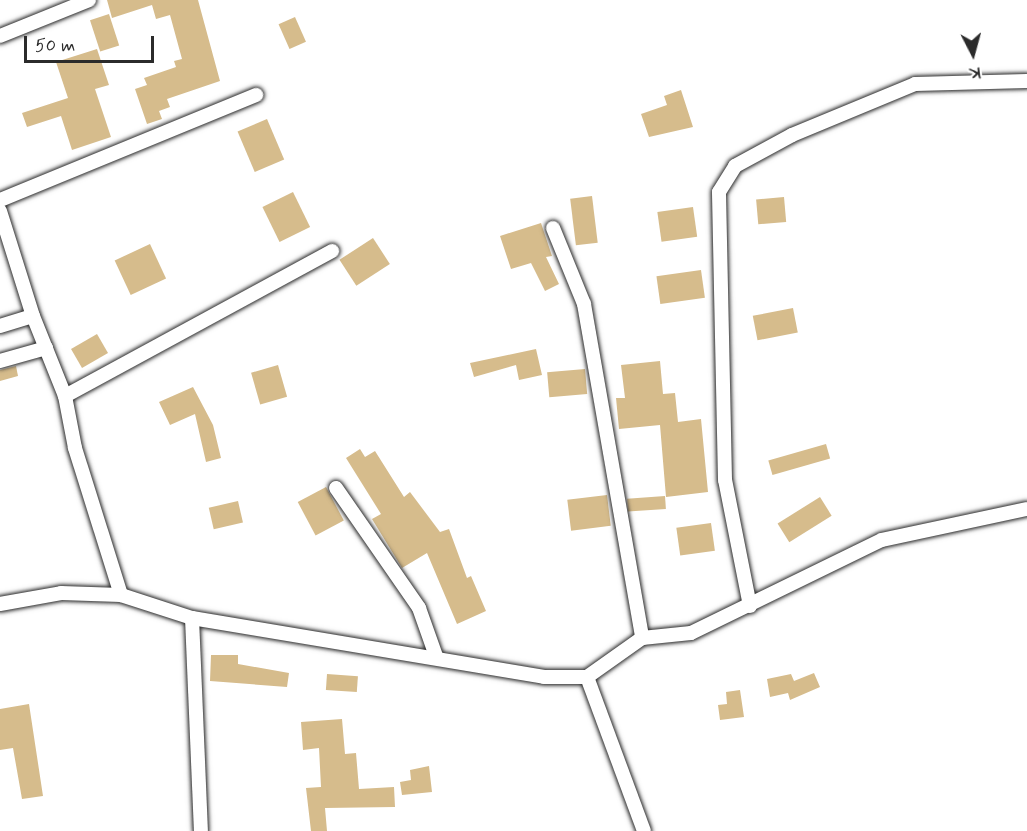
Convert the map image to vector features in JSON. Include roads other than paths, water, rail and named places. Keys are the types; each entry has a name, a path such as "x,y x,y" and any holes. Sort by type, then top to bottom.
{"street":[{"path":"0,36 89,0"},
{"path":"750,606 725,480 718,192 735,166 773,145 915,84 1027,81"},
{"path":"0,200 256,95"},
{"path":"0,211 33,316 65,396 75,448 121,595"},
{"path":"553,228 584,304 642,638"},
{"path":"65,396 332,251"},
{"path":"0,327 33,316"},
{"path":"0,361 46,348"},
{"path":"336,488 419,608 436,656"},
{"path":"0,604 62,593 121,595 192,618 436,656 544,677 587,677 642,638 691,633 882,540 1027,509"},
{"path":"192,618 200,831"},
{"path":"587,677 644,831"}]}
